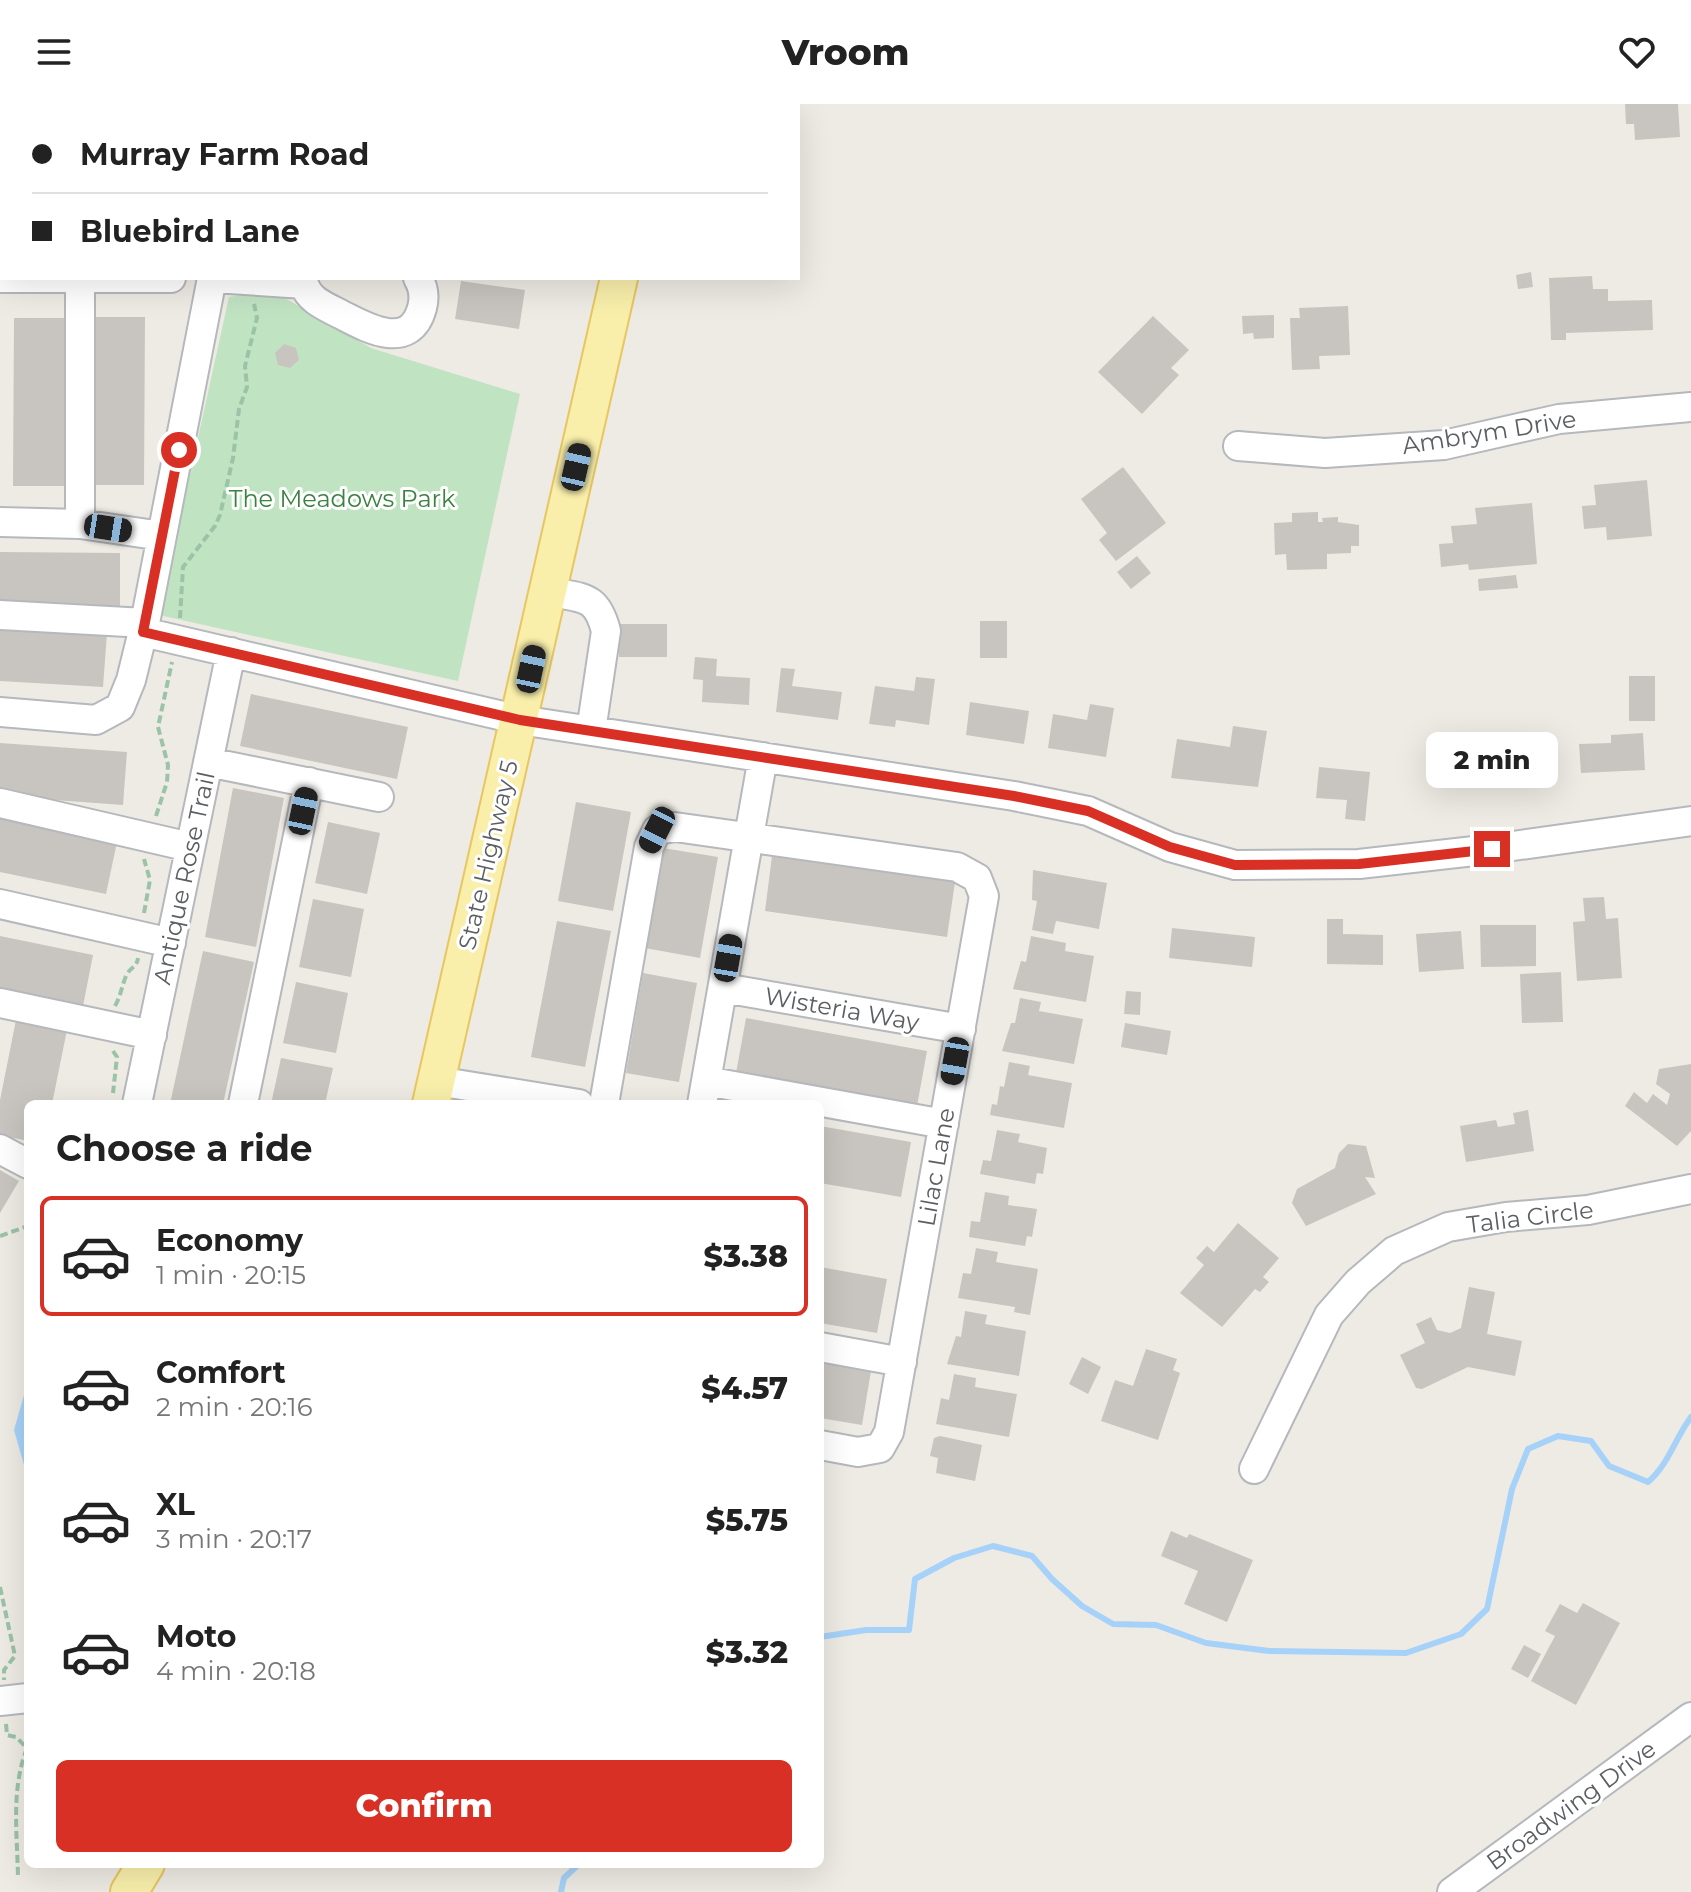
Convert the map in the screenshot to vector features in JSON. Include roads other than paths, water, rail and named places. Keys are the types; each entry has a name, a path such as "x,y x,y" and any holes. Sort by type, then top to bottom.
{"main road":[{"name":"State Highway 5","path":"434,1093 619,280"},
{"path":"129,1892 144,1868"}],"street":[{"path":"80,280 80,524"},
{"path":"0,712 96,720 120,707 131,680 144,627 213,280"},
{"path":"240,280 306,281 315,300 374,332 389,334 412,324 421,312 424,296 419,280"},
{"name":"Ambrym Drive","path":"1238,446 1325,453 1444,445 1559,419 1691,407"},
{"path":"0,522 80,524 162,536"},
{"path":"547,591 584,599 597,606 602,616 606,631 591,731"},
{"path":"0,615 144,627 178,640 520,720 1014,796 1088,811 1170,847 1235,865 1359,864 1691,821"},
{"name":"Antique Rose Trail","path":"138,1100 231,652"},
{"path":"758,1100 704,1093 763,757"},
{"path":"208,762 379,797"},
{"path":"244,1100 309,782"},
{"path":"0,803 190,847"},
{"name":"Lilac Lane","path":"605,1100 649,847 657,830 675,827 957,867 977,878 984,896 889,1432 880,1448 858,1452 824,1446"},
{"path":"0,904 171,943"},
{"name":"Wisteria Way","path":"723,988 961,1029"},
{"path":"0,1003 152,1035"},
{"path":"434,1093 526,1100"},
{"path":"824,1108 944,1124"},
{"path":"0,1149 24,1162"},
{"name":"Talia Circle","path":"1254,1469 1329,1315 1358,1282 1394,1251 1448,1227 1506,1217 1588,1210 1691,1189"},
{"path":"824,1348 902,1362"},
{"name":"Broadwing Drive","path":"1452,1892 1691,1717"}],"water":[{"path":"24,1395 24,1465 14,1430"}],"waterway":[{"path":"824,1636 866,1630 909,1630 915,1579 954,1558 993,1546 1032,1556 1082,1606 1113,1624 1156,1625 1206,1643 1269,1651 1406,1653 1461,1634 1487,1609 1512,1489 1528,1449 1558,1436 1591,1441 1609,1466 1648,1482 1661,1467 1691,1417"},
{"path":"561,1892 564,1878 575,1868"}],"park label":[{"name":"The Meadows Park","path":"342,498"}]}
